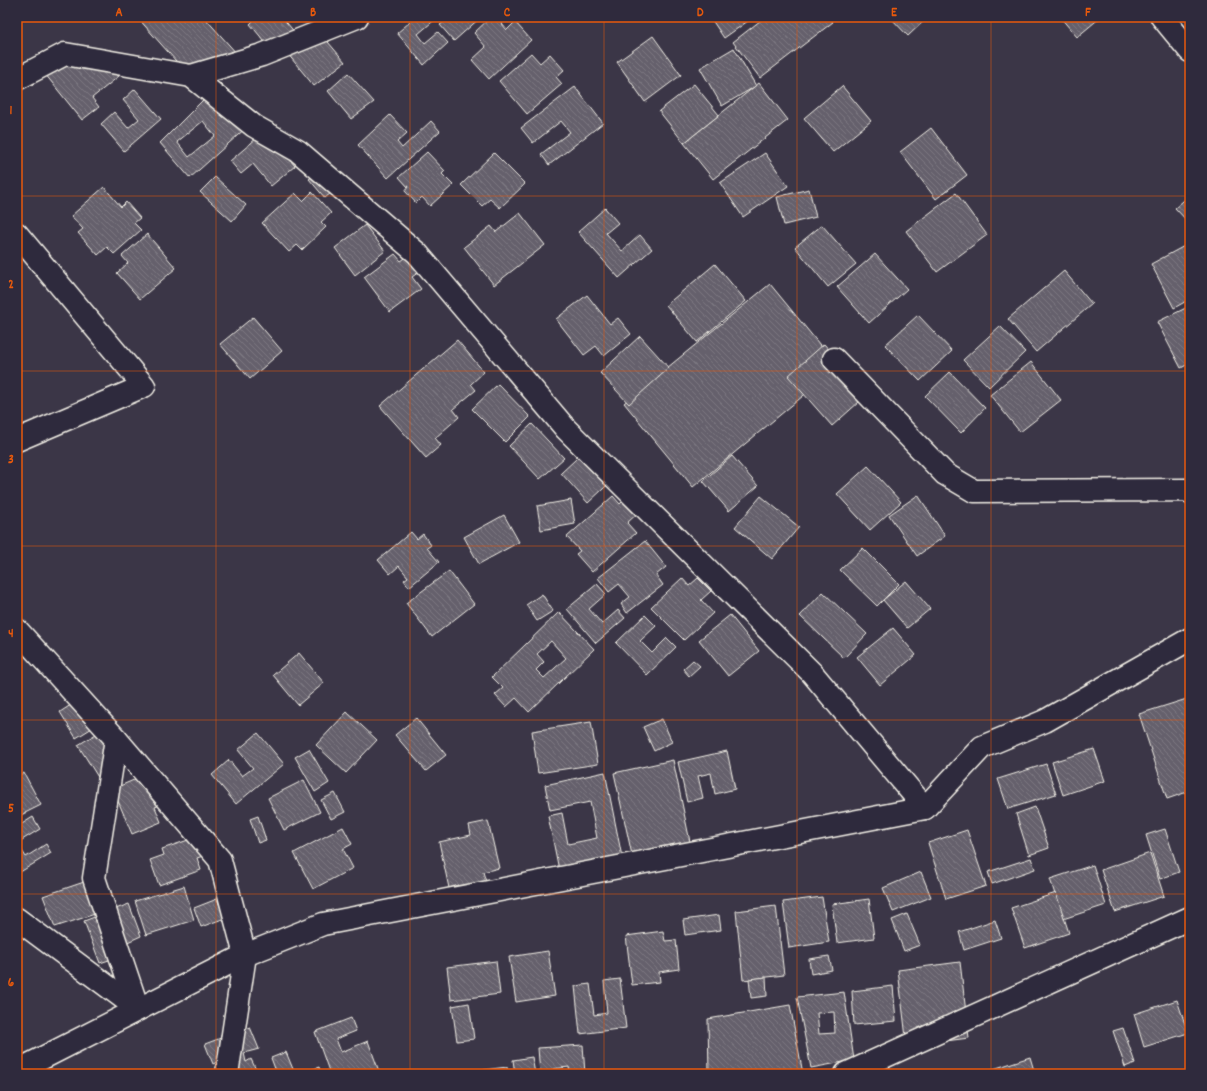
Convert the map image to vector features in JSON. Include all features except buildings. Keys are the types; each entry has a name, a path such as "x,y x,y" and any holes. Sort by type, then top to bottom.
{"street":[{"path":"17,79 65,54 191,76 262,55 357,17"},
{"path":"1162,17 1190,51"},
{"path":"191,76 254,126 298,151 417,253 566,429 812,673 925,808"},
{"path":"17,234 144,386 17,440"},
{"path":"834,358 945,474 974,491 1187,490 1190,492"},
{"path":"17,630 116,739 220,860 245,955 227,1074"},
{"path":"17,1071 245,955 323,924 925,808 982,747 1045,721 1190,639"},
{"path":"116,739 94,878 138,1010"},
{"path":"846,1074 1190,918"},
{"path":"17,919 138,1010"}]}
